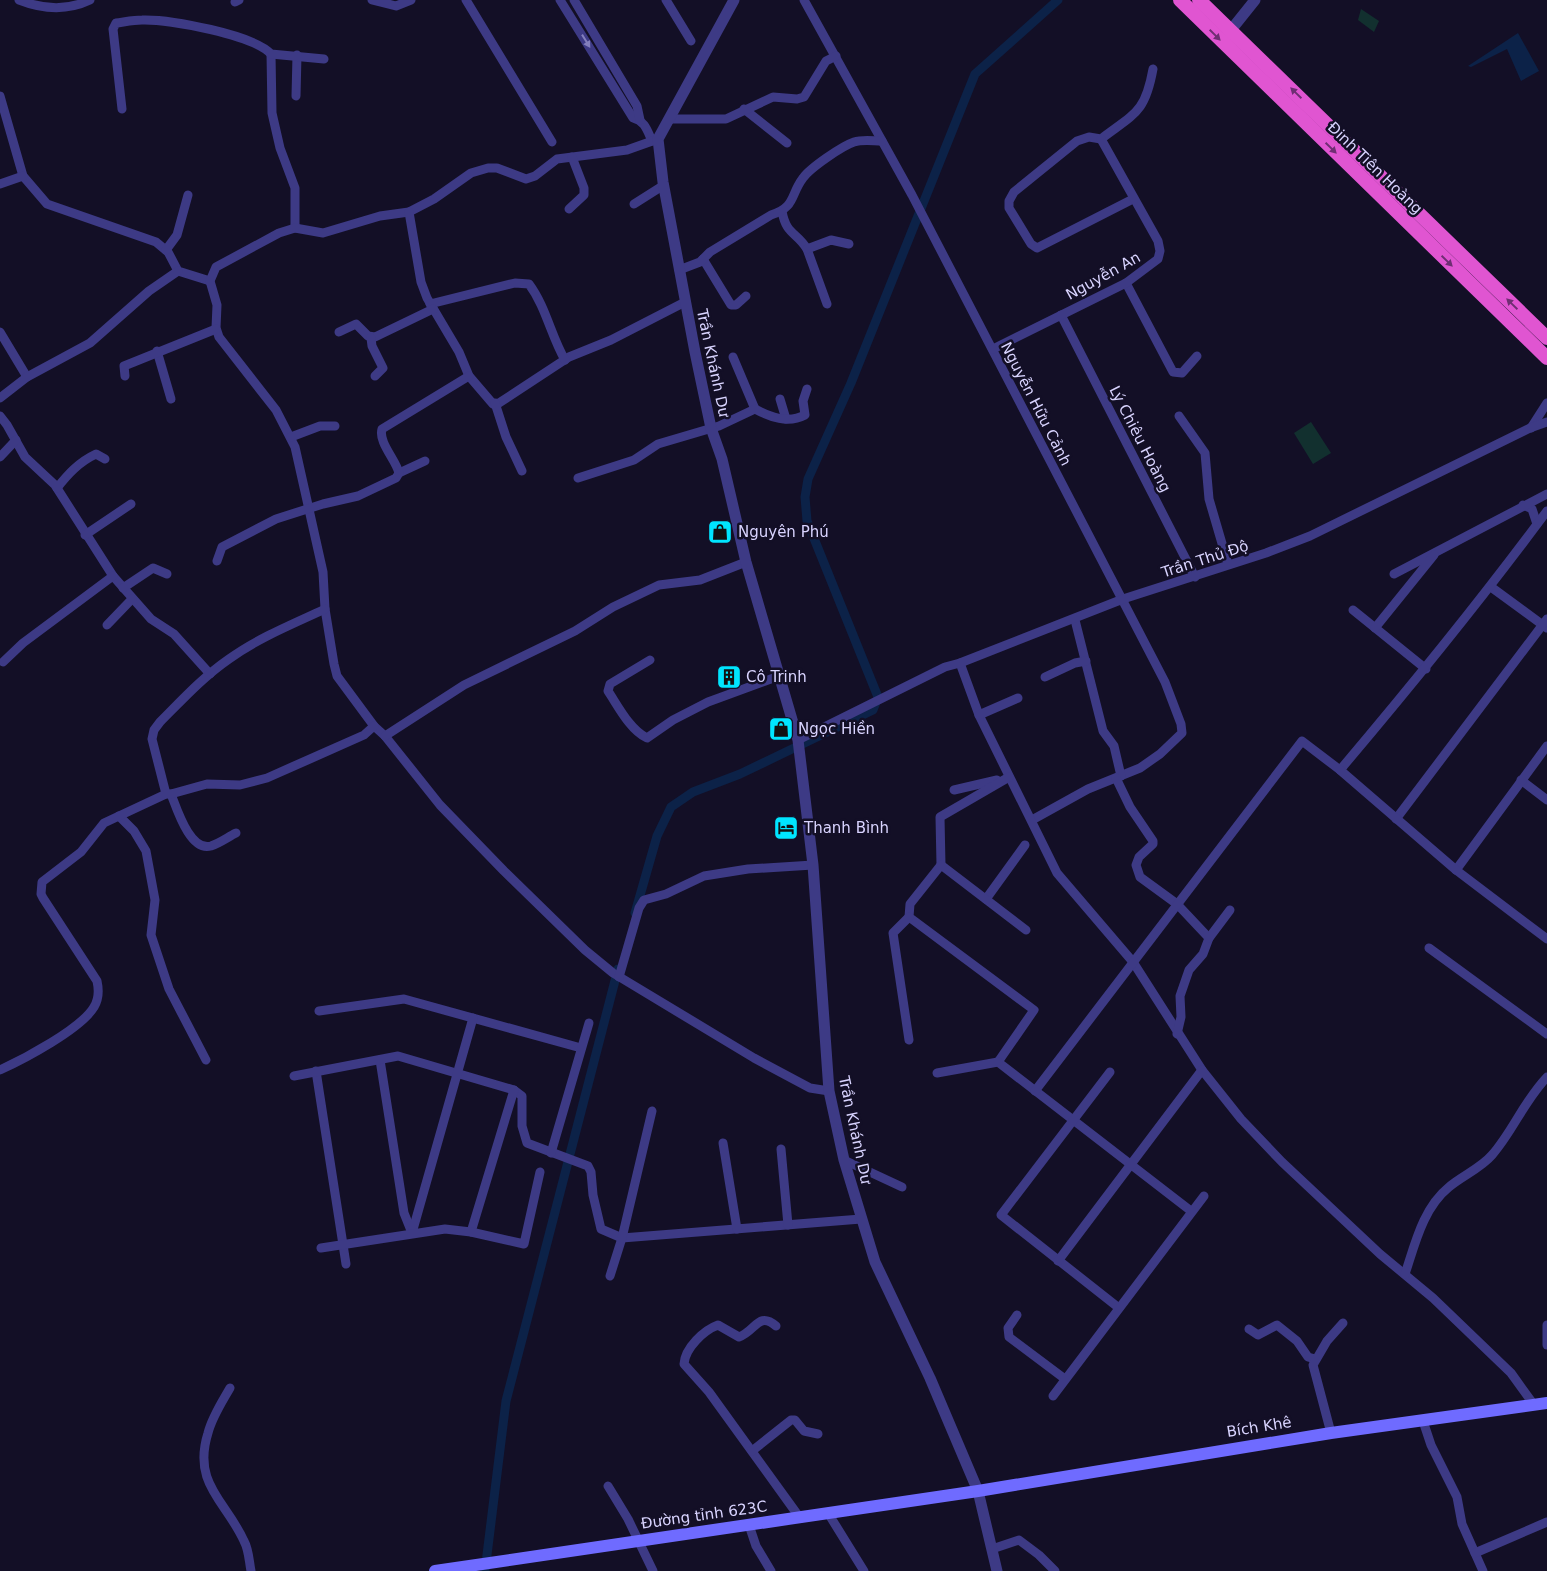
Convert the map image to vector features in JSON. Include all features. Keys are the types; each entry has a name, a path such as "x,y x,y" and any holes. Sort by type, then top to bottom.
{"highway":[{"name":"Đinh Tiên Hoàng","path":"1180,0 1547,358"},
{"name":"Đinh Tiên Hoàng","path":"1199,0 1547,338"},
{"path":"1424,239 1435,229"}],"main road":[{"name":"Bích Khê","path":"978,1491 1331,1433 1547,1403"},
{"name":"Đường tỉnh 623C","path":"435,1571 486,1564 505,1566 638,1541 978,1491"}],"street":[{"path":"18,0 50,8 69,6 90,0"},
{"path":"372,0 396,6 411,0"},
{"path":"466,0 552,142"},
{"path":"560,0 633,118 645,124 655,140"},
{"path":"574,0 641,113 640,120"},
{"path":"666,0 691,41"},
{"path":"196,276 279,233 295,228 323,233 380,216 409,212 434,199 471,173 497,168 526,179 535,176 557,159 627,150 655,140 670,119 734,0"},
{"path":"680,270 704,259 710,252 771,215 782,211 792,200 802,179 809,171 852,143 882,141 804,0"},
{"path":"1231,30 1255,0"},
{"path":"122,109 112,30 116,23 143,20 188,25 214,30 265,47 271,54 272,113 280,148 295,188 295,228"},
{"path":"271,54 324,59"},
{"path":"296,96 297,55"},
{"path":"670,119 726,119 773,97 797,99 804,97 826,60 836,56"},
{"path":"1133,199 1037,248 1031,244 1012,214 1009,201 1014,192 1077,141 1089,137 1101,139 1140,108 1146,98 1153,69"},
{"path":"0,96 23,176 47,204 93,222 139,235 160,244 166,250 178,271 210,281"},
{"path":"744,109 787,143"},
{"name":"Nguyễn An","path":"993,349 1126,283 1157,261 1160,251 1158,241 1101,139"},
{"name":"Trần Khánh Dư","path":"655,140 711,428 722,459 746,562 798,745 813,865 829,1091 844,1160 875,1262 930,1378 978,1491 997,1571"},
{"name":"Nguyễn Hữu Cảnh","path":"882,141 993,349 1123,600 1147,651 1165,682 1181,724 1182,733 1160,754 1140,768 1118,777"},
{"path":"569,209 584,195 584,188 572,157"},
{"path":"0,184 23,176"},
{"path":"634,204 664,185"},
{"path":"166,250 177,235 188,195"},
{"path":"782,211 788,230 803,243 806,249 827,304"},
{"path":"409,212 421,282 431,306 459,352 469,376 488,400 495,403 506,436 522,471"},
{"path":"806,249 830,240 849,244"},
{"path":"704,259 732,305 736,305 746,296"},
{"path":"216,267 210,281 217,305 216,329 222,341 276,410 295,447 323,572 325,608 337,676 374,726 385,736 446,811 585,950 616,976 754,1058 810,1088 829,1091"},
{"path":"0,398 27,377 90,343 149,291 178,271"},
{"path":"371,338 431,306 515,283 529,284 554,333 556,346 565,360"},
{"path":"1126,283 1173,372 1182,373 1197,356"},
{"path":"495,403 565,360 611,340 685,302"},
{"name":"Lý Chiêu Hoàng","path":"1060,315 1196,577"},
{"path":"339,332 356,324 371,338 372,346 383,368 375,376"},
{"path":"124,376 124,366 156,351 216,329"},
{"path":"0,332 27,377"},
{"path":"156,351 171,399"},
{"path":"732,357 755,409 770,417 786,420 805,415 803,401 808,389"},
{"path":"399,473 381,435 382,429 469,376"},
{"path":"780,399 786,420"},
{"path":"1530,428 1547,403"},
{"path":"578,478 634,460 658,444 711,428 755,409"},
{"path":"0,416 25,457 42,471 57,488 85,535 113,576 151,619 174,634 210,674"},
{"path":"1179,416 1205,453 1209,499 1228,564"},
{"name":"Trần Thủ Độ","path":"798,745 870,705 945,667 960,663 1123,600 1196,577 1310,536 1530,428 1547,422"},
{"path":"291,437 320,426 335,426"},
{"path":"0,457 16,440"},
{"path":"57,488 69,472 87,458 96,454 105,459"},
{"path":"216,561 219,550 226,544 276,519 358,496 396,478 399,473 425,461"},
{"path":"1394,574 1547,494"},
{"path":"85,535 131,504"},
{"path":"1523,505 1532,509 1537,524"},
{"path":"1340,770 1426,669 1491,587 1547,511"},
{"path":"1375,628 1436,553"},
{"path":"385,736 464,685 575,631 613,607 659,584 700,580 746,562"},
{"path":"123,588 154,568 167,574"},
{"path":"3,662 22,643 113,576"},
{"path":"1396,819 1546,624 1491,587"},
{"path":"107,625 132,599"},
{"path":"236,833 210,846 200,844 187,831 169,794 153,744 154,730 210,674 245,648 325,608"},
{"path":"1353,610 1426,669"},
{"path":"1074,620 1103,731 1114,746 1118,777 1130,807 1154,841 1138,857 1136,865 1140,878 1177,904 1209,938"},
{"path":"650,660 608,687 608,691 623,714 643,736 648,738 673,720 708,702 779,676"},
{"path":"1044,677 1076,663 1086,661"},
{"path":"960,663 979,714 1057,873 1133,962 1177,1034 1202,1070 1241,1119 1282,1162 1433,1298 1511,1373 1534,1405"},
{"path":"979,714 1018,698"},
{"path":"0,1070 76,1025 95,1006 100,991 97,981 42,898 41,886 42,882 81,852 104,823 169,794 207,784 240,785 267,778 364,735 374,726"},
{"path":"1034,1091 1302,741 1340,770 1456,870 1547,939"},
{"path":"1456,870 1547,746"},
{"path":"954,790 1009,777"},
{"path":"909,1040 893,933 909,917 910,904 941,865 940,817 1009,777"},
{"path":"1032,820 1088,789 1118,777"},
{"path":"1521,780 1547,800"},
{"path":"119,816 134,831 146,851 155,900 151,935 170,989 206,1060"},
{"path":"986,899 1025,845"},
{"path":"616,976 639,908 644,900 666,894 697,878 710,874 748,869 813,865"},
{"path":"941,865 1026,930"},
{"path":"1177,1034 1181,1017 1180,996 1189,970 1203,954 1209,938 1230,910"},
{"path":"909,917 1034,1010 998,1062 937,1073"},
{"path":"1429,948 1547,1034"},
{"path":"319,1012 404,999 581,1048"},
{"path":"412,1233 473,1018"},
{"path":"550,1152 589,1023"},
{"path":"294,1076 398,1056 514,1090 522,1096 522,1126 527,1143 588,1166 591,1172 593,1195 601,1229 622,1238 861,1219"},
{"path":"380,1060 404,1213 412,1233"},
{"path":"998,1062 1191,1211"},
{"path":"1058,1261 1202,1070"},
{"path":"316,1071 346,1264"},
{"path":"1110,1072 1001,1215 1119,1308"},
{"path":"1405,1274 1420,1228 1438,1198 1448,1187 1492,1156 1518,1114 1547,1077"},
{"path":"472,1232 514,1090"},
{"path":"610,1276 622,1238 652,1111"},
{"path":"723,1143 737,1229"},
{"path":"781,1149 788,1224"},
{"path":"844,1160 902,1187"},
{"path":"321,1248 445,1229 472,1232 524,1244 540,1172"},
{"path":"1053,1396 1204,1196"},
{"path":"1016,1315 1008,1328 1009,1337 1065,1379"},
{"path":"776,1326 763,1319 739,1337 718,1325 696,1340 684,1360 686,1368 709,1392 800,1518"},
{"path":"1331,1433 1313,1365 1315,1359 1343,1323"},
{"path":"1250,1329 1258,1335 1276,1325 1297,1341 1308,1357 1315,1359"},
{"path":"1547,1325 1547,1345"},
{"path":"230,1388 208,1432 204,1448 204,1466 210,1488 246,1544 251,1571"},
{"path":"752,1451 791,1420 795,1420 804,1430 818,1434"},
{"path":"1423,1421 1430,1445 1457,1497 1462,1524 1482,1571"},
{"path":"608,1486 653,1571"},
{"path":"828,1513 864,1571"},
{"path":"1475,1553 1547,1522"},
{"path":"749,1525 756,1546 771,1571"},
{"path":"992,1549 1019,1540 1039,1555 1055,1571"}],"green space":[{"path":"1361,9 1379,21 1374,32 1358,20"},
{"path":"1311,422 1331,453 1313,464 1294,433"}],"water":[{"path":"1518,33 1539,71 1521,81 1507,49 1471,67 1468,66"}],"waterway":[{"path":"635,913 657,836 671,807 693,792 740,774 873,710 878,697 807,521 805,497 808,479 851,383 975,74 1058,0"},
{"path":"485,1571 506,1401 618,969"}],"place":[{"name":"Nguyên Phú","path":"720,532"},
{"name":"Cô Trinh","path":"729,677"},
{"name":"Ngọc Hiền","path":"781,729"},
{"name":"Thanh Bình","path":"786,828"}]}
